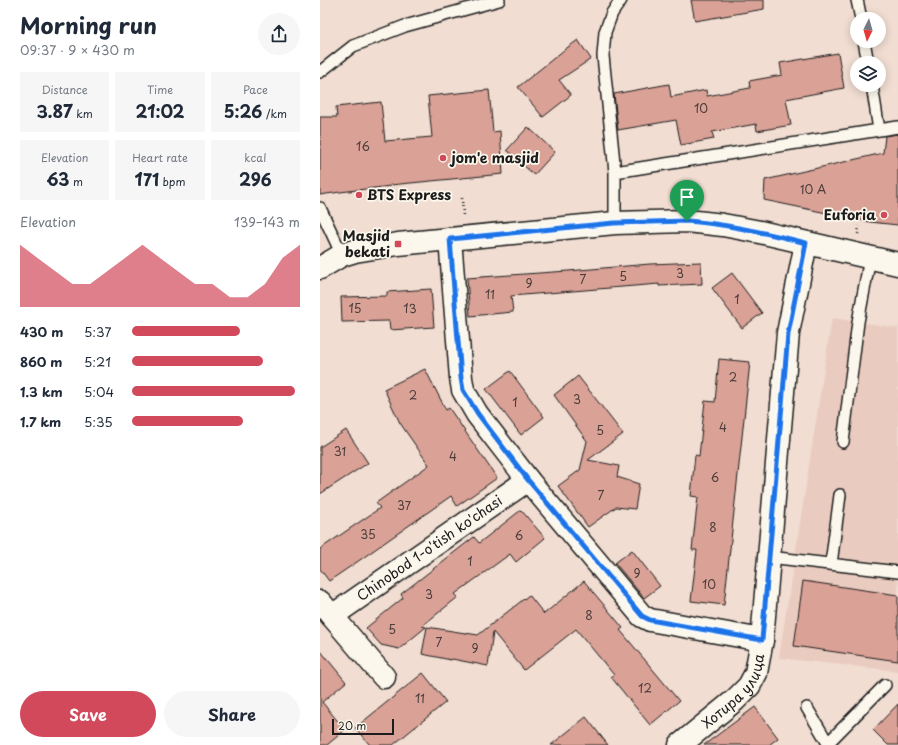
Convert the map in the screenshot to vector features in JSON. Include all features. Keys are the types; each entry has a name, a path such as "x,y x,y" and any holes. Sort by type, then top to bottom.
{"street":[{"path":"320,268 342,255 369,248 614,223 687,221 705,222 760,232 898,264"},
{"path":"450,239 463,390 478,414 528,480 642,616 650,620 762,640"},
{"name":"Хотира улица","path":"680,745 735,700 749,686 756,673 762,640 788,334 806,243"},
{"name":"Chinobod 1-o'tish ko'chasi","path":"384,677 326,609 528,480"}],"lane":[{"path":"320,72 353,46 405,26 498,0"},
{"path":"614,223 615,172 603,56 605,32 612,13 621,0"},
{"path":"857,0 860,12"},
{"path":"873,92 879,130"},
{"path":"615,172 898,127"},
{"path":"320,208 342,255"},
{"path":"843,442 858,322 870,258"},
{"path":"831,564 840,495"},
{"path":"769,557 898,572"},
{"path":"807,708 829,744 885,686"}],"shaded area":[{"path":"832,318 898,328 898,671 779,658"}],"building":[{"path":"691,0 764,0 764,9 695,21"},
{"path":"578,40 591,59 559,80 571,95 543,117 518,87"},
{"path":"838,53 844,88 786,99 791,125 757,131 756,124 712,132 714,139 681,145 676,120 618,130 614,94 669,84 671,97 706,90 707,96 750,88 749,81 782,75 780,63"},
{"path":"489,90 493,132 500,131 503,174 390,185 391,186 320,195 320,117 337,117 336,107 381,102 385,141 432,137 428,96"},
{"path":"528,127 555,152 534,175 507,150"},
{"path":"898,134 898,225 870,222 764,200 765,180 883,153 885,136"},
{"path":"701,262 702,284 659,286 659,284 511,296 513,312 470,316 467,278 650,264"},
{"path":"732,273 762,313 742,328 712,288"},
{"path":"431,289 434,327 390,330 389,321 342,322 341,297 387,296 387,292"},
{"path":"719,359 750,362 724,605 691,601 697,550 692,550 698,497 691,496 695,455 699,456 705,401 715,402"},
{"path":"425,369 446,410 449,408 497,478 457,506 451,496 329,581 320,569 320,549 380,508 376,503 429,465 400,423 384,389"},
{"path":"510,371 544,417 521,435 486,389"},
{"path":"578,376 623,434 588,460 619,466 617,477 639,484 635,509 616,507 588,527 558,486 580,470 587,441 554,395"},
{"path":"346,430 368,463 320,494 320,447"},
{"path":"521,510 545,538 516,562 510,554 455,594 458,597 422,626 426,627 399,649 381,645 366,628 403,598 401,594 474,537 479,543"},
{"path":"632,550 660,586 644,598 615,563"},
{"path":"584,581 623,628 620,630 679,701 650,725 611,677 614,675 576,629 524,670 493,632 488,666 422,654 427,627 478,635 529,595 544,614"},
{"path":"803,581 898,595 898,661 794,646"},
{"path":"320,650 346,682 322,702 345,730 327,745 320,745"},
{"path":"423,673 446,702 393,745 370,745 355,728"},
{"path":"898,704 898,745 888,745 873,730"},
{"path":"755,707 778,738 769,745 704,745"},
{"path":"586,717 608,745 551,745"}],"place":[{"name":"jom'e masjid","path":"443,158"},
{"name":"BTS Express","path":"359,195"},
{"name":"Euforia","path":"884,215"},
{"name":"Masjid bekati","path":"398,244"}],"route":[{"path":"687,221 723,225 806,243 788,334 762,640 650,620 642,616 528,480 478,414 463,390 450,239 614,223 687,221"}]}
